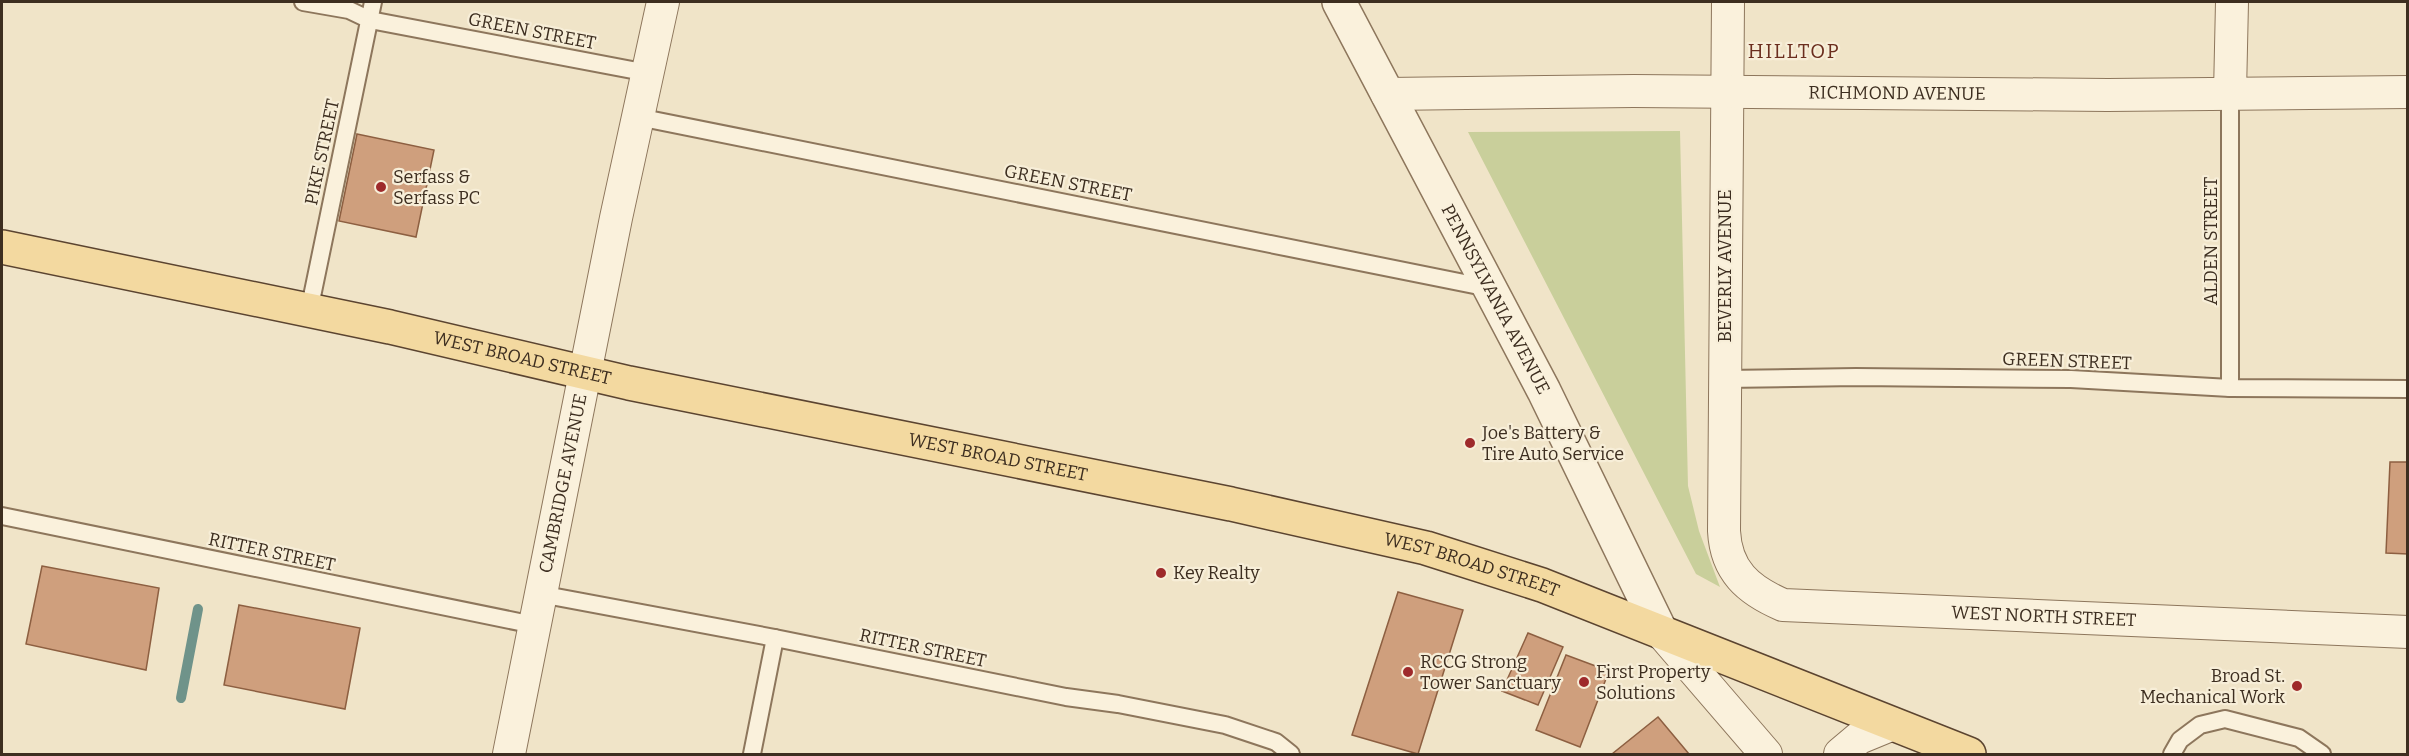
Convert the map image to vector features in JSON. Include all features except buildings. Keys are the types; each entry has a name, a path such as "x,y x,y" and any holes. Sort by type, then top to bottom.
{"main road":[{"name":"WEST BROAD STREET","path":"2,248 309,311 585,372 1231,504 1426,548 1542,585 1969,754"}],"street":[{"name":"CAMBRIDGE AVENUE","path":"509,754 585,372 663,2"},
{"name":"PENNSYLVANIA AVENUE","path":"1338,2 1544,391 1661,632"},
{"name":"BEVERLY AVENUE","path":"1724,531 1728,2"},
{"path":"2230,93 2232,2"},
{"name":"RICHMOND AVENUE","path":"1387,94 1726,91 2097,95 2408,92"},
{"name":"WEST NORTH STREET","path":"1724,531 1729,559 1744,582 1759,594 1783,605 2408,632"},
{"path":"1661,632 1766,754"},
{"path":"1840,754 1859,738 1893,724"}],"lane":[{"name":"GREEN STREET","path":"303,2 349,10 370,20 648,73"},
{"name":"PIKE STREET","path":"309,311 374,2"},
{"name":"ALDEN STREET","path":"2230,93 2230,388"},
{"name":"GREEN STREET","path":"638,117 1489,288"},
{"name":"GREEN STREET","path":"1724,379 1856,377 2071,379 2230,388 2408,389"},
{"name":"RITTER STREET","path":"2,516 534,625"},
{"name":"RITTER STREET","path":"540,594 775,638 1066,697 1118,704 1225,725 1276,742 1291,754"},
{"path":"752,754 775,638"},
{"path":"2172,754 2180,741 2200,724 2224,719 2299,738 2322,754"}],"green space":[{"path":"1680,131 1688,486 1699,531 1720,587 1696,574 1468,132"}],"waterway":[{"path":"181,698 198,609"}],"place":[{"name":"Serfass & Serfass PC","path":"381,187"},
{"name":"Joe's Battery & Tire Auto Service","path":"1470,443"},
{"name":"Key Realty","path":"1161,573"},
{"name":"RCCG Strong Tower Sanctuary","path":"1408,672"},
{"name":"First Property Solutions","path":"1584,682"},
{"name":"Broad St. Mechanical Work","path":"2297,686"}],"district":[{"name":"HILLTOP","path":"1794,51"}]}
